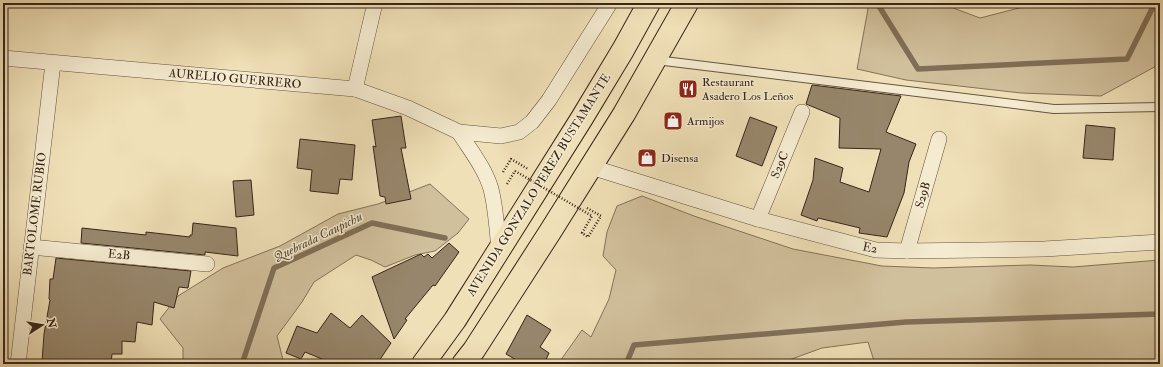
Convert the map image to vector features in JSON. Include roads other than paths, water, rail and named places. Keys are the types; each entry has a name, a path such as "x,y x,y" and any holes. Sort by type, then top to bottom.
{"main road":[{"name":"AVENIDA GONZALO PEREZ BUSTAMANTE","path":"423,364 455,320 582,118 649,3"},
{"path":"463,364 478,343 624,114 687,3"}],"street":[{"path":"355,89 375,3"},
{"name":"AURELIO GUERRERO","path":"3,58 355,89 408,108 459,132 501,136 519,132 532,122 549,100 610,3"},
{"name":"BARTOLOME RUBIO","path":"18,364 53,63"},
{"name":"S29C","path":"758,219 802,112"},
{"path":"459,132 484,173 491,189 499,250"},
{"name":"S29B","path":"907,251 939,139"},
{"name":"E2","path":"591,167 758,219 876,250 1044,249 1160,242"},
{"name":"E2B","path":"32,246 207,264"}],"lane":[{"path":"655,60 1054,109 1160,107"}],"waterway":[{"path":"877,3 918,69 1127,59 1155,3"},
{"name":"Quebrada Caupichu","path":"242,364 274,268 372,223 445,238"},
{"path":"626,364 634,345 906,322 1160,314"}],"place":[{"name":"Restaurant Asadero Los Leños","path":"688,89"},
{"name":"Armijos","path":"673,121"},
{"name":"Disensa","path":"647,158"}]}
